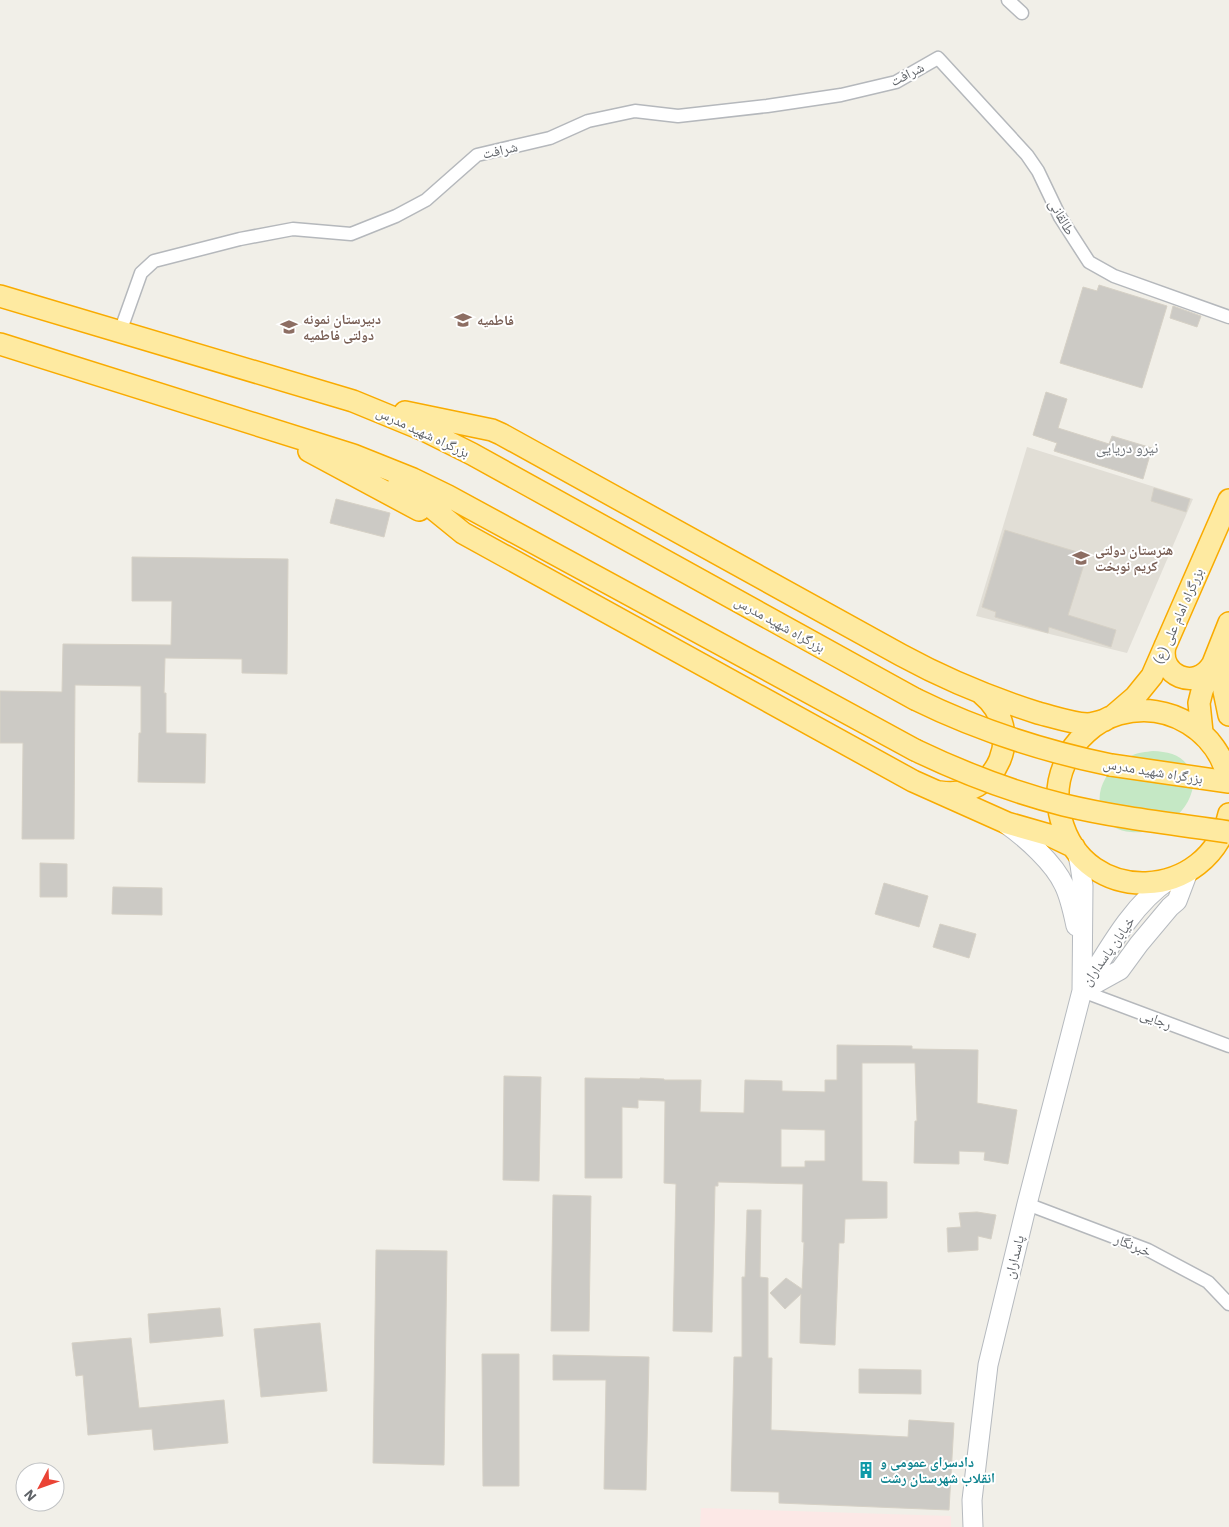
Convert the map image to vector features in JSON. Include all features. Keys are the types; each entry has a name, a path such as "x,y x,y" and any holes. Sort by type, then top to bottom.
{"highway":[{"name":"بزرگراه شهید مدرس","path":"0,296 353,401 492,430 901,655 948,678 976,691 1033,711 1078,723 1089,724 1107,719"},
{"path":"0,344 378,464 460,503 915,750 953,768 1002,786 1077,808 1109,815 1229,832"},
{"name":"بزرگراه شهید مدرس","path":"353,401 426,431 484,461 916,699 967,723 1016,741 1078,759 1111,766 1229,782"},
{"path":"262,426 463,533 906,777 1015,826 1049,835 1075,849 1098,870 1121,880 1145,884 1183,874 1216,856 1229,856"},
{"path":"378,464 463,533"},
{"name":"بزرگراه امام علی (ع)","path":"1075,849 1063,825 1059,809 1058,788 1060,776 1068,757 1077,743 1091,728 1132,701 1152,676 1229,500"},
{"path":"1228,626 1200,696 1203,734 1213,744 1221,758 1229,782"},
{"path":"1228,626 1224,691 1229,715"},
{"path":"1165,646 1166,664 1178,676 1191,679 1200,676 1212,665"},
{"path":"935,791 952,793 974,788 989,777 1001,759 1005,741 1001,719 989,700 976,691"},
{"path":"1107,719 1129,712 1158,712 1181,719 1218,745 1229,750"},
{"path":"1183,874 1204,860 1217,844 1226,826 1229,814"}],"main road":[{"path":"1001,820 1029,842 1061,878 1082,949"},
{"name":"خیابان پاسداران","path":"1075,849 1082,878 1082,991"},
{"name":"خیابان پاسداران","path":"1082,991 1122,929 1151,893 1183,874"},
{"name":"پاسداران","path":"973,1527 972,1500 988,1365 1082,991"}],"street":[{"path":"1008,0 1022,13"},
{"name":"طالقانی","path":"938,58 1028,155 1038,171 1060,217 1089,262 1114,276 1229,317"},
{"name":"شرافت","path":"120,332 141,273 154,261 240,239 293,229 351,234 396,216 426,200 477,155 550,138 588,121 635,111 678,116 841,96 896,82 938,58"},
{"name":"رجایی","path":"1082,991 1229,1046"},
{"name":"خبرنگار","path":"1027,1204 1148,1250 1208,1282 1229,1304"}],"shaded area":[{"name":"هنرستان دولتی کریم نوبخت","path":"1027,447 1193,499 1127,653 976,616"},
{"path":"701,1508 951,1516 951,1527 700,1527"}],"green space":[{"path":"1153,751 1178,756 1186,764 1193,783 1190,796 1185,807 1178,815 1160,827 1140,832 1118,829 1111,825 1103,814 1100,805 1101,788 1110,772 1123,760 1142,752"}],"building":[{"path":"1099,285 1167,306 1142,388 1060,363 1083,287 1097,291"},
{"path":"1173,306 1201,316 1197,327 1170,318"},
{"path":"1046,392 1067,399 1058,428 1109,444 1112,436 1152,448 1143,479 1054,451 1057,443 1033,435"},
{"path":"1154,488 1190,499 1186,512 1151,501"},
{"path":"336,499 390,513 384,537 330,523"},
{"path":"1005,530 1087,555 1068,615 1116,630 1111,647 1049,627 1048,633 995,617 996,612 982,607"},
{"path":"132,557 288,559 287,674 242,673 242,659 165,658 166,733 206,734 205,783 138,782 141,686 75,685 74,839 22,839 23,743 0,743 0,691 62,692 63,644 171,645 172,601 132,601"},
{"path":"40,863 67,864 67,897 40,897"},
{"path":"884,883 928,896 919,927 875,914"},
{"path":"113,887 162,888 162,915 112,914"},
{"path":"940,924 976,934 969,958 933,947"},
{"path":"837,1045 912,1046 912,1049 978,1050 977,1103 1017,1110 1008,1164 984,1160 985,1152 959,1151 959,1164 914,1163 915,1121 917,1121 915,1063 862,1063 862,1181 887,1182 887,1218 845,1219 844,1243 839,1243 835,1345 800,1343 801,1294 785,1309 770,1293 786,1278 802,1289 804,1242 802,1242 803,1184 718,1182 718,1186 715,1186 712,1332 673,1331 676,1184 664,1183 665,1101 638,1100 638,1108 622,1107 622,1178 585,1178 585,1078 701,1080 700,1112 744,1113 745,1080 782,1081 782,1091 825,1092 825,1080 837,1080","holes":["781,1129 825,1130 825,1161 805,1161 805,1167 781,1167"]},
{"path":"504,1076 541,1077 539,1181 503,1180"},
{"path":"553,1195 591,1196 589,1331 551,1331"},
{"path":"747,1210 761,1210 760,1277 768,1278 768,1358 772,1358 771,1430 908,1437 909,1420 954,1423 949,1510 779,1503 779,1492 731,1491 734,1357 742,1357 742,1277 745,1277"},
{"path":"977,1212 996,1215 991,1239 978,1236 978,1250 948,1252 947,1228 961,1227 959,1213"},
{"path":"376,1250 447,1251 444,1465 373,1463"},
{"path":"220,1308 223,1336 150,1343 148,1314"},
{"path":"320,1323 327,1391 261,1397 254,1329"},
{"path":"131,1338 139,1408 224,1400 228,1443 154,1450 152,1429 88,1435 83,1375 76,1376 72,1343"},
{"path":"482,1354 519,1354 519,1486 483,1486"},
{"path":"553,1355 649,1357 646,1490 604,1489 606,1380 553,1380"},
{"path":"859,1369 921,1370 921,1394 859,1393"}],"place":[{"name":"فاطمیه","path":"463,320"},
{"name":"دبیرستان نمونه دولتی فاطمیه","path":"289,327"},
{"name":"هنرستان دولتی کریم نوبخت","path":"1081,558"},
{"name":"دادسرای عمومی و انقلاب شهرستان رشت","path":"866,1470"}],"district":[{"name":"نیرو دریایی","path":"1127,447"}]}
